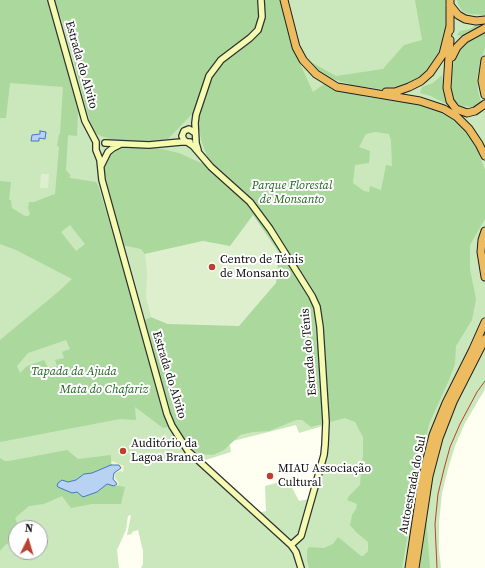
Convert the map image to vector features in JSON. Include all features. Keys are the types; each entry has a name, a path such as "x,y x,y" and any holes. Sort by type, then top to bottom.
{"highway":[{"path":"284,0 294,40 299,53 312,71 332,85 343,89 420,101 444,109 465,125 479,144 485,156"},
{"path":"450,3 458,15 465,19 472,21 485,20"},
{"path":"450,3 447,93 454,107 460,111 469,113 478,110 485,104"},
{"path":"327,81 345,87 371,92 388,92 409,87 425,78 436,66 445,48 450,26"},
{"path":"449,65 454,51 461,42 470,35 485,28"},
{"path":"485,60 482,70 482,85 485,95"},
{"path":"485,231 482,240 481,252 485,277"},
{"name":"Autoestrada do Sul","path":"409,568 423,475 432,440 444,407 474,349 485,322"},
{"name":"Autoestrada do Sul","path":"415,568 429,476 439,438 453,402 485,339"}],"street":[{"name":"Estrada do Alvito","path":"51,0 85,121 96,146 101,167 102,180 167,414 172,426 188,451 291,546 296,552 301,568"},
{"path":"200,154 196,143 194,127 196,115 204,90 213,69 221,60 258,30 262,17 261,0"},
{"path":"167,143 177,139 190,126 196,115"},
{"path":"184,131 191,129 195,135"},
{"path":"184,131 183,138 187,142"},
{"path":"92,134 109,146 108,152 101,167"},
{"path":"96,146 98,143 105,142 148,145 187,142 193,141 195,135"},
{"name":"Estrada do Ténis","path":"187,142 250,202 270,229 315,301 320,319 326,422 325,451 301,536 291,546"},
{"path":"98,154 102,155 113,148 124,144"}],"green space":[{"name":"Parque Florestal de Monsanto","path":"0,0 485,0 485,389 465,423 455,446 442,493 439,522 439,550 441,568 141,568 143,564 143,551 138,530 127,535 131,515 128,516 126,530 117,550 119,568 0,568","holes":["296,425 299,433 326,425 325,447 310,499 299,501 288,480 265,486 266,511 255,514 199,462 231,452 229,442"]},
{"path":"0,0 48,0 78,111 77,136 68,135 66,170 71,176 69,177 70,178 96,182 98,185 130,291 138,310 172,426 163,428 135,407 136,420 120,419 0,442 0,340 72,279 16,250 0,244 0,181 11,182 9,200 11,200 12,208 25,216 30,214 28,208 29,202 34,202 55,194 59,147 57,146 60,134 63,87 10,83 6,118 0,118","holes":["70,225 85,244 76,251 61,232","66,340 70,349 62,352 64,358 55,360 57,366 48,368 44,360 27,366 20,373 17,366 28,353"]},
{"name":"Parque Florestal de Monsanto","path":"54,0 280,0 291,44 313,92 324,84 339,91 367,97 423,105 452,116 474,141 485,170 485,219 470,245 470,269 476,299 472,320 456,346 455,364 429,424 420,465 402,568 309,568 307,550 309,547 324,548 333,544 338,537 361,556 368,551 368,542 350,525 352,515 357,504 347,500 360,485 363,456 363,437 355,422 345,418 311,427 302,420 296,420 269,431 240,435 224,450 213,455 199,454 190,446 178,430 172,419 143,321 151,317 168,324 276,283 278,262 282,257 203,241 145,254 141,249 122,245 103,170 106,160 117,149 128,146 162,149 179,153 201,163 205,163 208,161 208,158 202,143 198,115 195,113 192,114 168,139 135,142 112,140 93,132 66,31","holes":["375,132 389,134 391,141 392,166 386,165 381,190 370,186 369,192 364,191 353,183 355,165 369,163 370,151 359,147 366,134"]},
{"path":"415,0 445,0 446,26 439,56 428,71 416,81 388,90 351,85 327,77 315,68 309,61 336,76 383,69 404,45 422,40"},
{"path":"457,0 485,0 485,15 468,14 462,11"},
{"path":"485,21 485,24 466,34 461,36 457,35 460,31 470,29"},
{"path":"485,32 485,48 477,79 481,102 480,105 475,107 460,106 451,96 450,88 454,61 458,51 466,42"},
{"path":"442,75 448,105 431,96 420,93 422,87 433,83"},
{"path":"41,174 49,174 48,188 40,188"},
{"name":"Centro de Ténis de Monsanto","path":"253,215 282,257 278,262 276,283 239,326 168,324 151,317 146,297 147,272 145,254 203,241 230,246"},
{"path":"67,450 78,459 111,455 111,465 92,473 84,474 76,480 68,482 66,490 72,493 77,492 83,497 97,492 107,484 125,487 121,504 92,504 71,508 62,496 44,504 29,506 15,518 16,520 8,520 8,544 0,551 0,458 5,461"},
{"path":"426,516 430,568 418,568"}],"sand":[{"path":"112,461 124,466 123,472 120,471 115,473 115,478 119,483 118,485 114,486 117,483 113,479 113,475 115,471 118,471 121,468 119,465 111,465"}],"water":[{"path":"40,131 46,132 45,139 39,138 39,141 31,141 32,135 40,134"},
{"path":"111,465 119,465 121,468 114,473 113,479 117,484 114,486 107,484 97,492 83,497 77,492 72,493 57,486 62,480 68,482 76,480 84,474 92,473"}],"railway":[{"path":"437,568 435,524 438,494 444,469 450,447 460,424 477,392 485,381"}],"place":[{"name":"Centro de Ténis de Monsanto","path":"212,267"},
{"name":"Auditório da Lagoa Branca","path":"123,451"},
{"name":"MIAU Associação Cultural","path":"270,476"}],"park label":[{"name":"Tapada da Ajuda","path":"74,372"},
{"name":"Mata do Chafariz","path":"104,390"}]}
